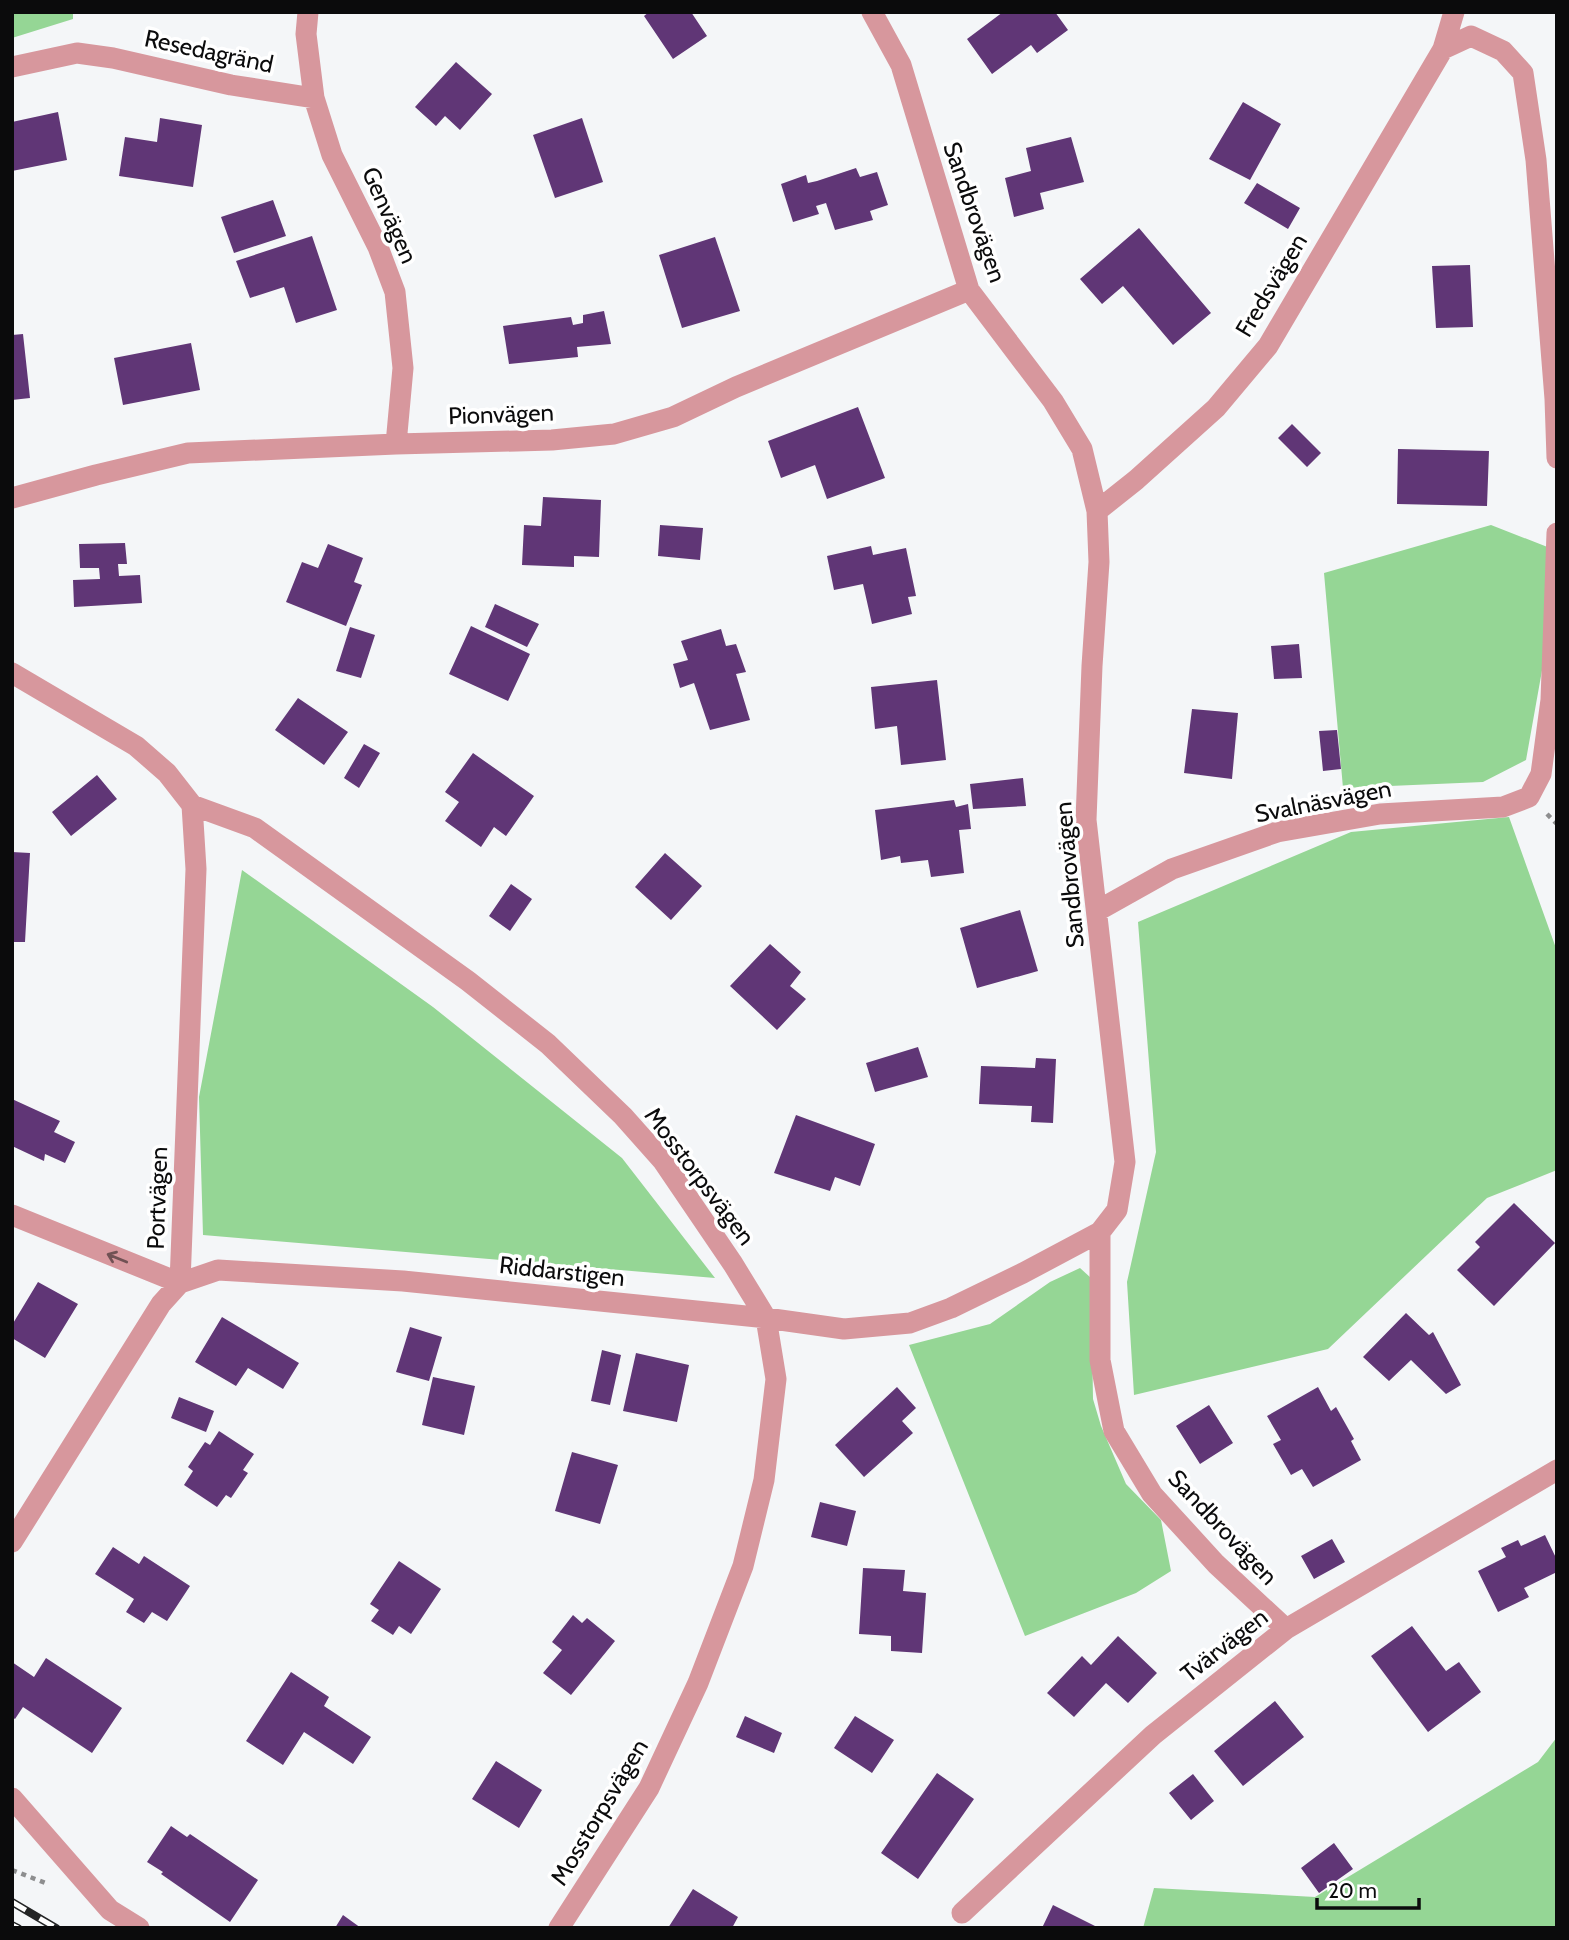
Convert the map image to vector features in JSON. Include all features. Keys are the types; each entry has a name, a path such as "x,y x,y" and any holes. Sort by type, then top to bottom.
{"street":[{"name":"Genvägen","path":"308,12 306,34 314,98 332,155 378,247 395,292 403,368 396,444"},
{"name":"Sandbrovägen","path":"872,12 901,65 969,290 1053,401 1082,449 1097,511 1099,562 1086,820 1125,1162 1117,1210 1100,1232 1101,1360 1114,1431 1152,1494 1216,1564 1286,1629"},
{"name":"Fredsvägen","path":"1097,511 1216,408 1268,346 1443,49 1454,12"},
{"path":"1443,49 1471,36 1503,51 1523,73 1536,160 1555,399 1557,458"},
{"name":"Resedagränd","path":"12,67 77,53 113,58 231,85 314,98"},
{"name":"Pionvägen","path":"12,498 188,453 552,440 614,434 673,417 736,387 969,290"},
{"name":"Svalnäsvägen","path":"1097,911 1172,869 1277,832 1380,814 1503,807 1529,797 1541,774 1551,701 1557,533"},
{"path":"12,673 136,746 167,773 192,805"},
{"name":"Portvägen","path":"12,1542 160,1304 180,1283 196,869 192,805"},
{"name":"Mosstorpsvägen","path":"192,805 256,828 468,981 548,1044 623,1116 663,1161 766,1318 776,1379 764,1480 743,1566 698,1683 649,1788 559,1928"},
{"path":"12,1215 180,1283"},
{"name":"Riddarstigen","path":"180,1283 218,1270 404,1281 766,1318 844,1329 909,1323 951,1308 1100,1232"},
{"name":"Tvärvägen","path":"962,1913 1153,1735 1286,1629 1557,1470"},
{"path":"12,1798 110,1909 139,1928"}],"green space":[{"path":"12,12 73,12 73,19 12,38"},
{"path":"1491,525 1550,548 1551,620 1526,760 1483,782 1343,788 1324,573"},
{"path":"1509,817 1557,951 1557,1170 1487,1198 1328,1349 1134,1395 1127,1282 1156,1152 1138,922 1351,832"},
{"path":"242,870 433,1007 622,1158 715,1278 203,1235 199,1097"},
{"path":"1080,1268 1091,1278 1093,1399 1101,1426 1126,1484 1161,1520 1171,1571 1136,1593 1025,1636 909,1345 990,1324 1050,1282"},
{"path":"1557,1737 1557,1928 1143,1928 1154,1888 1315,1897 1538,1762"}],"building":[{"path":"649,12 691,12 707,36 673,59 644,16"},
{"path":"1003,12 1055,12 1068,30 1037,53 1031,45 992,74 967,39"},
{"path":"456,62 492,94 460,130 445,116 436,126 415,107"},
{"path":"1243,102 1281,124 1250,180 1209,159"},
{"path":"58,112 67,160 12,171 12,122"},
{"path":"160,118 202,125 193,187 119,176 125,137 157,142"},
{"path":"582,118 603,182 555,198 533,135"},
{"path":"1071,137 1084,182 1040,193 1044,209 1014,217 1005,178 1031,171 1026,148"},
{"path":"856,168 860,177 877,172 888,205 870,211 873,220 835,230 826,203 816,206 819,214 793,222 781,184 806,175 808,183"},
{"path":"1257,183 1300,208 1288,229 1244,203"},
{"path":"273,200 286,236 234,253 221,217"},
{"path":"1139,228 1211,313 1173,345 1123,286 1102,304 1080,279"},
{"path":"312,236 337,310 296,323 284,287 250,298 236,261"},
{"path":"715,237 740,311 682,328 659,255"},
{"path":"1470,265 1473,327 1436,328 1432,266"},
{"path":"604,311 611,344 577,347 578,357 509,364 503,326 571,317 573,325 583,323 583,315"},
{"path":"23,334 30,398 12,400 12,335"},
{"path":"191,343 200,390 123,405 114,358"},
{"path":"858,407 885,478 827,499 815,465 781,478 768,441"},
{"path":"1292,424 1321,453 1307,467 1278,438"},
{"path":"1398,449 1489,451 1487,506 1397,504"},
{"path":"543,497 601,500 599,557 574,556 574,567 522,565 524,525 541,526"},
{"path":"660,525 703,528 700,560 658,556"},
{"path":"125,543 127,564 118,564 119,576 140,575 142,603 74,607 73,580 100,579 99,568 80,568 79,544"},
{"path":"328,544 363,558 354,582 362,585 346,626 286,602 302,562 318,568"},
{"path":"871,546 873,555 906,548 916,596 908,597 912,614 872,624 863,584 834,590 827,556"},
{"path":"495,604 539,624 527,647 485,627"},
{"path":"471,626 530,654 508,701 449,674"},
{"path":"350,627 375,635 361,678 336,671"},
{"path":"721,629 726,646 736,644 746,672 736,674 750,720 710,730 694,683 680,688 673,664 688,660 681,641"},
{"path":"1299,644 1302,678 1274,679 1271,646"},
{"path":"937,680 946,760 901,765 897,726 875,729 871,687"},
{"path":"298,698 348,732 324,765 275,730"},
{"path":"1192,709 1238,713 1232,779 1184,773"},
{"path":"1337,730 1341,769 1323,771 1319,731"},
{"path":"364,744 380,753 359,788 344,778"},
{"path":"473,753 534,796 506,836 494,827 481,847 445,821 459,802 445,792"},
{"path":"97,775 117,799 71,836 52,812"},
{"path":"1023,778 1026,806 973,809 970,784"},
{"path":"954,800 956,807 968,804 971,829 959,830 964,873 931,877 928,860 901,863 900,856 881,860 875,810"},
{"path":"12,852 30,853 25,942 12,942"},
{"path":"665,853 702,886 671,920 635,887"},
{"path":"511,884 532,899 510,931 489,916"},
{"path":"1020,910 1038,971 977,988 960,928"},
{"path":"770,944 801,972 790,986 806,999 777,1030 730,986"},
{"path":"918,1047 928,1077 875,1092 866,1063"},
{"path":"1036,1058 1056,1059 1053,1123 1031,1122 1032,1106 979,1104 981,1066 1035,1068"},
{"path":"12,1099 60,1121 54,1132 75,1142 65,1163 45,1154 44,1161 12,1146"},
{"path":"796,1115 875,1144 860,1186 835,1177 830,1191 774,1173"},
{"path":"1514,1203 1555,1243 1494,1306 1457,1270 1480,1247 1475,1242"},
{"path":"38,1282 78,1304 45,1358 12,1338 12,1325"},
{"path":"1406,1313 1429,1335 1433,1332 1461,1385 1446,1394 1411,1360 1389,1381 1363,1357"},
{"path":"222,1317 299,1363 283,1389 248,1368 236,1386 195,1362"},
{"path":"410,1327 442,1337 429,1381 396,1372"},
{"path":"602,1350 621,1355 610,1405 591,1401"},
{"path":"636,1353 689,1365 677,1422 623,1411"},
{"path":"433,1377 475,1386 464,1435 422,1425"},
{"path":"897,1387 916,1408 902,1421 913,1433 864,1477 835,1445"},
{"path":"1318,1387 1331,1411 1336,1407 1354,1439 1351,1441 1361,1460 1313,1487 1302,1469 1291,1475 1273,1444 1281,1440 1267,1416"},
{"path":"179,1397 214,1411 206,1432 171,1418"},
{"path":"1209,1405 1233,1443 1200,1464 1176,1426"},
{"path":"219,1431 254,1454 243,1470 248,1473 231,1498 226,1495 217,1507 184,1485 193,1471 188,1467 205,1442 210,1445"},
{"path":"572,1452 618,1465 600,1524 555,1511"},
{"path":"820,1502 856,1511 847,1546 811,1537"},
{"path":"1545,1535 1557,1560 1557,1572 1524,1588 1529,1597 1498,1612 1478,1571 1506,1557 1501,1548 1518,1540 1521,1546"},
{"path":"1332,1539 1345,1562 1314,1579 1301,1556"},
{"path":"113,1547 139,1564 144,1556 190,1586 167,1621 152,1612 144,1623 126,1612 134,1599 95,1574"},
{"path":"399,1561 441,1589 411,1634 399,1626 393,1635 371,1621 379,1610 370,1604"},
{"path":"863,1568 905,1570 903,1591 926,1593 922,1653 891,1651 891,1636 859,1634"},
{"path":"573,1615 582,1623 587,1618 615,1641 571,1695 543,1673 562,1650 552,1642"},
{"path":"1412,1626 1446,1671 1459,1662 1481,1692 1428,1732 1371,1656"},
{"path":"1118,1636 1157,1673 1128,1703 1106,1683 1074,1717 1047,1693 1082,1656 1091,1665"},
{"path":"46,1658 122,1708 92,1753 23,1707 15,1719 12,1717 12,1662 34,1677"},
{"path":"291,1672 329,1697 324,1706 371,1737 353,1764 304,1732 283,1765 246,1741"},
{"path":"1275,1701 1304,1737 1243,1786 1214,1751"},
{"path":"745,1716 782,1733 774,1753 736,1737"},
{"path":"855,1716 894,1740 872,1773 834,1748"},
{"path":"496,1761 542,1790 519,1828 472,1799"},
{"path":"937,1773 974,1799 918,1879 881,1853"},
{"path":"1193,1774 1214,1801 1191,1820 1169,1793"},
{"path":"171,1826 187,1837 190,1834 258,1880 230,1922 147,1862"},
{"path":"1334,1843 1353,1869 1319,1893 1301,1868"},
{"path":"693,1889 738,1917 732,1928 668,1928"},
{"path":"1053,1905 1099,1928 1042,1928"},
{"path":"343,1915 361,1928 335,1928"}],"railway":[{"path":"12,1902 56,1928"},
{"path":"12,1925 18,1928"}]}
